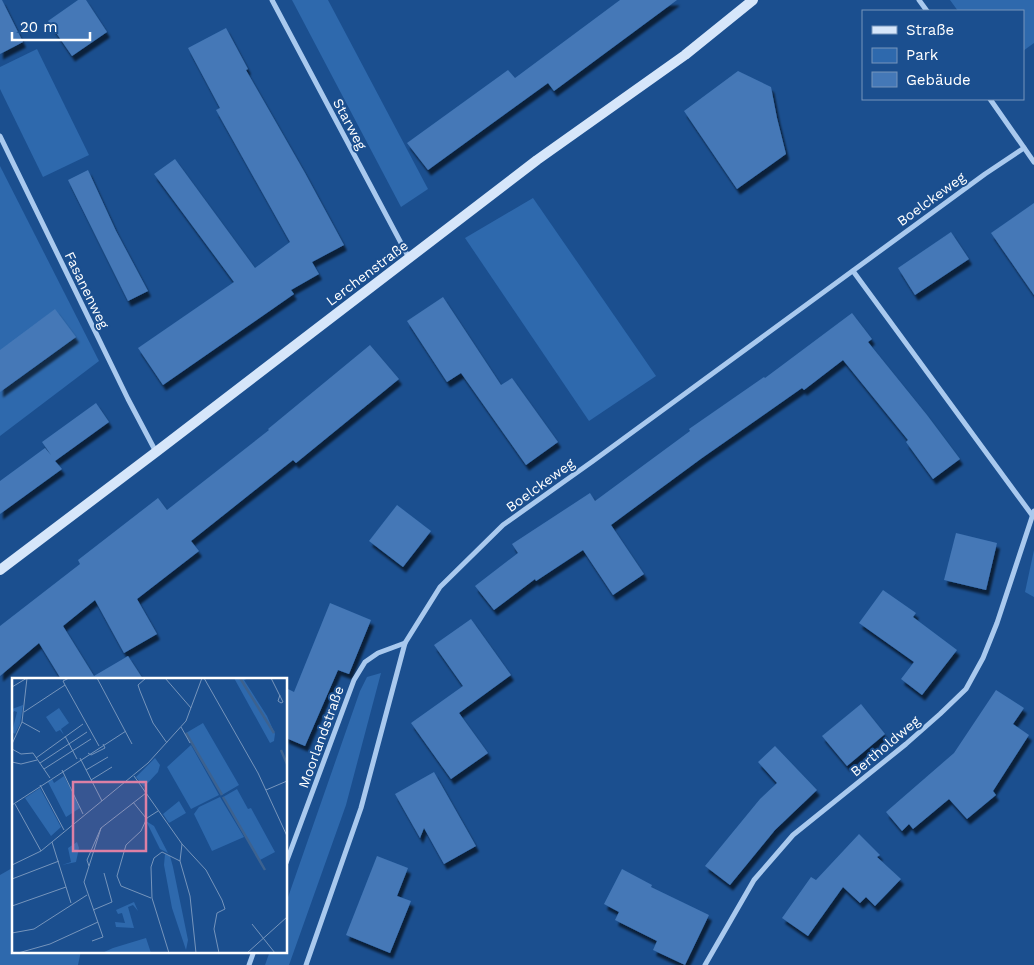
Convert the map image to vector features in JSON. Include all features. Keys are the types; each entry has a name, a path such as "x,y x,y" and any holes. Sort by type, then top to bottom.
{"street":[{"name":"Starweg","path":"272,0 409,258"},
{"name":"Lerchenstraße","path":"0,570 537,160 685,55 753,0"},
{"path":"991,100 1034,162"},
{"name":"Fasanenweg","path":"0,136 128,400 156,452"},
{"name":"Boelckeweg","path":"306,965 361,808 405,643 440,587 503,525 985,174 1024,148"},
{"name":"Bertholdweg","path":"705,965 754,880 793,835 906,744 966,689 983,658 998,623 1033,513 853,271"},
{"name":"Moorlandstraße","path":"288,859 354,680 365,662 378,653 405,643"},
{"path":"249,965 254,952"}],"green space":[{"path":"292,0 328,0 428,189 401,207"},
{"path":"950,0 1034,0 1034,43 1024,50 1024,10 957,10"},
{"path":"37,49 89,155 43,177 0,89 0,67"},
{"path":"0,166 99,361 0,436"},
{"path":"533,198 656,376 589,421 465,238"},
{"path":"1034,550 1034,597 1025,592"},
{"path":"381,673 346,805 289,965 265,965 270,952 288,952 288,897 360,691 367,677"},
{"path":"12,868 12,952 81,952 78,965 0,965 0,875"}],"building":[{"path":"0,0 2,0 23,42 0,54"},
{"path":"78,0 86,0 107,32 72,56 48,21"},
{"path":"620,0 677,0 554,91 548,83 428,170 407,143 508,70 515,78"},
{"path":"226,28 248,69 246,70 344,245 312,262 319,274 291,290 294,294 163,385 138,348 234,282 154,174 175,159 255,268 290,242 216,110 220,108 188,48"},
{"path":"738,71 771,87 786,154 737,189 684,111"},
{"path":"88,170 116,231 148,291 128,301 68,180"},
{"path":"1034,203 1034,295 991,233"},
{"path":"951,232 969,259 915,295 898,268"},
{"path":"443,297 501,385 512,378 558,442 526,465 461,373 447,382 407,321"},
{"path":"55,309 76,337 0,392 0,350"},
{"path":"852,313 872,339 868,342 960,459 933,479 906,442 908,440 843,360 804,390 802,388 702,458 611,525 644,574 613,595 583,550 536,581 535,579 494,610 475,586 518,553 512,544 590,493 595,501 690,431 689,429 765,378"},
{"path":"370,345 399,379 296,463 293,460 191,541 199,551 137,599 157,634 124,653 95,600 63,626 94,676 128,656 142,678 60,678 39,643 0,676 0,626 80,564 78,560 158,498 167,510"},
{"path":"96,403 109,422 55,461 62,469 0,514 0,481 45,448 51,455 42,442"},
{"path":"397,505 431,531 403,567 369,541"},
{"path":"956,533 997,543 986,590 944,580"},
{"path":"883,590 916,613 913,617 957,650 922,695 901,679 914,662 859,623"},
{"path":"330,603 371,620 349,674 338,670 305,746 288,739 288,689 294,692"},
{"path":"471,619 511,675 459,713 488,753 451,779 411,723 463,686 434,645"},
{"path":"996,690 1024,708 1013,724 1029,735 993,791 996,795 967,819 949,799 913,829 909,824 902,831 886,812 954,753"},
{"path":"861,704 885,734 847,766 822,736"},
{"path":"775,746 817,790 775,830 730,885 705,866 760,799 777,783 758,762"},
{"path":"434,772 476,846 444,864 424,828 420,838 395,794"},
{"path":"859,834 880,855 877,857 901,879 875,906 866,897 860,903 843,887 808,936 782,918 811,877 816,880"},
{"path":"377,856 408,868 397,896 411,901 390,953 346,935"},
{"path":"622,869 652,885 651,887 709,915 685,965 653,950 657,941 615,920 619,912 604,904"}]}
